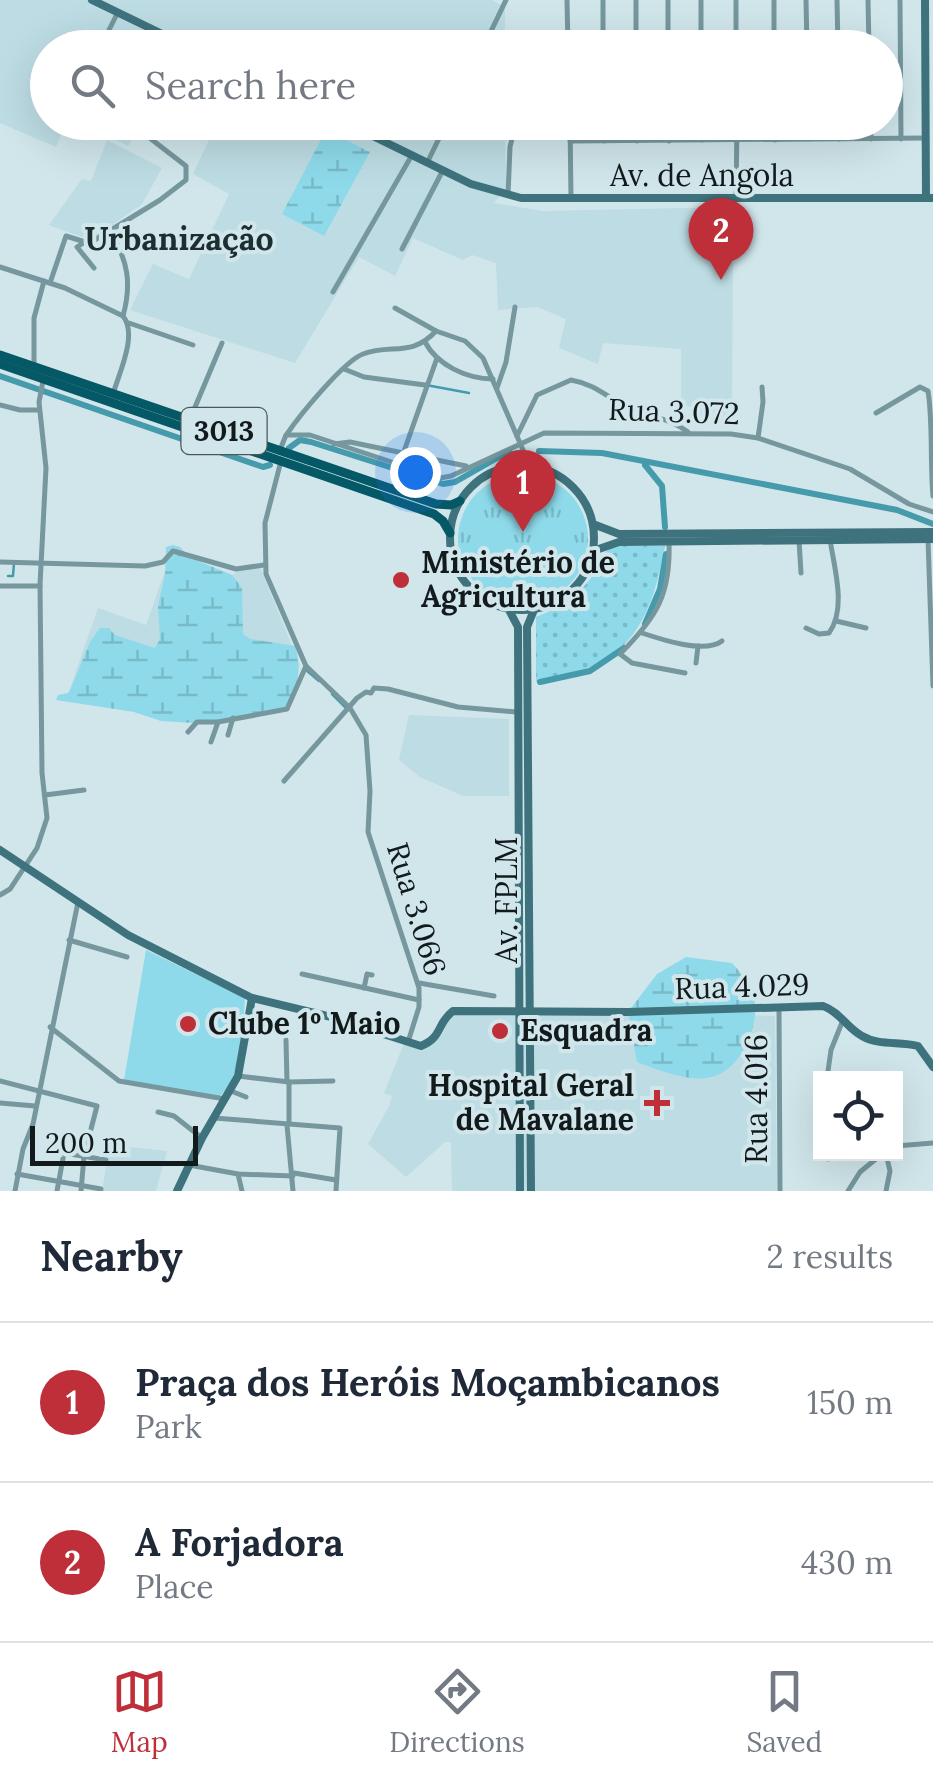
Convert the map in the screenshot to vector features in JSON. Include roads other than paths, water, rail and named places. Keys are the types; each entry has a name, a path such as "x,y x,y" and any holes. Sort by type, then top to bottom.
{"main road":[{"path":"92,0 156,30"},
{"path":"926,0 929,198"},
{"name":"Av. de Angola","path":"381,140 508,196 571,200 929,198"},
{"path":"0,355 34,366 46,383"},
{"path":"0,364 46,383"},
{"name":"3013","path":"46,383 114,394 281,456"},
{"name":"3013","path":"46,383 394,495"},
{"path":"530,466 558,476 581,496 592,524 593,551 582,578 561,599 534,610 509,610 492,604 464,582 444,522 394,495 444,506 460,500 483,477 498,470 530,466"},
{"path":"450,534 460,500"},
{"path":"592,524 619,534 931,537"},
{"path":"593,551 619,542 931,537"},
{"path":"509,610 518,627 522,1008"},
{"name":"Av. FPLM","path":"520,1191 527,627 534,610"},
{"path":"0,850 128,936 252,998 327,1016 408,1042"},
{"path":"177,1191 238,1076 252,998"},
{"name":"Rua 4.029","path":"408,1042 420,1046 437,1038 453,1012 823,1006 836,1012 860,1036 918,1046 933,1067"},
{"name":"Av. FPLM","path":"522,1008 529,1036 531,1191"}],"street":[{"path":"492,30 506,0"},
{"path":"567,0 568,30"},
{"path":"603,0 603,30"},
{"path":"636,0 636,30"},
{"path":"668,0 668,30"},
{"path":"701,0 701,30"},
{"path":"736,0 736,30"},
{"path":"774,0 774,30"},
{"path":"806,0 807,30"},
{"path":"838,0 838,30"},
{"path":"868,0 869,30"},
{"path":"900,0 900,30"},
{"path":"109,30 119,11"},
{"path":"903,139 926,138"},
{"path":"34,366 34,318 66,236 94,241 160,200 188,175 186,166 151,140"},
{"path":"427,162 438,140"},
{"path":"508,196 512,140"},
{"path":"736,198 737,140"},
{"path":"571,200 570,141 775,140"},
{"path":"333,292 412,155"},
{"path":"402,249 443,170"},
{"path":"110,230 130,286 123,316"},
{"path":"84,242 78,248 94,268"},
{"path":"0,267 47,282 123,316 129,323 193,345"},
{"path":"496,390 506,362 515,307"},
{"path":"395,308 475,350 488,367 530,466"},
{"path":"114,394 130,335 129,323"},
{"path":"344,369 363,354 406,350 425,342 436,331"},
{"path":"425,342 437,358 469,376 492,380"},
{"path":"190,420 222,343"},
{"path":"403,454 437,358"},
{"path":"344,369 426,386"},
{"name":"Rua 3.066","path":"344,369 318,392 286,435 265,523 264,565 306,666 350,708 366,735 368,830 418,983 419,1000 408,1042"},
{"path":"518,440 537,396 571,380 603,390 632,410 656,415 690,434"},
{"path":"0,895 10,890 46,829 40,564 46,468 40,410 46,383"},
{"path":"876,413 920,387 928,391 933,496"},
{"path":"758,438 764,402 762,388"},
{"path":"0,404 40,410"},
{"name":"Rua 3.072","path":"333,444 440,478 451,476 518,440 555,431 758,438 850,468 909,504 933,512"},
{"path":"286,435 310,435 333,444 346,442 469,466"},
{"path":"380,460 382,450"},
{"path":"931,537 933,686"},
{"path":"799,540 801,573"},
{"path":"806,628 819,634 831,632 836,621 838,605 830,540"},
{"path":"668,541 670,569 663,598 642,633 620,654 632,662 685,672"},
{"path":"0,562 145,566 162,562 173,551 236,569 264,565"},
{"path":"0,586 40,586"},
{"path":"836,621 866,628"},
{"path":"642,633 698,646 718,646 722,641"},
{"path":"696,663 698,646"},
{"path":"188,732 197,722 287,710 306,666"},
{"path":"284,781 311,747 374,688 458,707 518,712"},
{"path":"228,735 233,718"},
{"path":"211,742 218,722"},
{"path":"45,796 84,790"},
{"path":"15,1191 78,902"},
{"path":"69,940 128,957"},
{"path":"302,974 419,1000"},
{"path":"364,988 367,974 372,975"},
{"path":"418,983 494,996"},
{"name":"Rua 4.016","path":"779,1007 780,1191"},
{"path":"828,1071 842,1020"},
{"path":"50,1027 119,1082 246,1097"},
{"path":"286,1040 293,1191"},
{"path":"238,1076 288,1082 333,1081"},
{"path":"0,1081 97,1106 84,1156 81,1188"},
{"path":"0,1102 35,1106"},
{"path":"158,1112 174,1116 202,1138"},
{"path":"214,1118 340,1128 336,1191"},
{"path":"903,1145 933,1143"},
{"path":"57,1191 62,1154 106,1160"},
{"path":"848,1191 860,1172 875,1161"},
{"path":"886,1161 890,1171 886,1191"},
{"path":"189,1165 238,1174 336,1180"},
{"path":"17,1174 100,1189"},
{"path":"238,1174 242,1191"}],"waterway":[{"path":"0,376 263,467 270,465"},
{"path":"426,385 469,393"},
{"path":"289,448 300,440 311,442 443,484 501,456 521,451"},
{"path":"289,448 300,440 311,442 443,484 455,482 509,451"},
{"path":"539,451 602,453 897,510 933,524"},
{"path":"645,465 662,486 665,527"},
{"path":"645,624 660,589 666,554"},
{"path":"8,576 13,576 14,563"},
{"path":"540,682 590,671 624,648"},
{"path":"306,670 319,681"},
{"path":"332,694 346,708"}],"place":[{"name":"A Forjadora","path":"721,280"},
{"name":"Praça dos Heróis Moçambicanos","path":"523,532"},
{"name":"Ministério de Agricultura","path":"401,580"},
{"name":"Clube 1º Maio","path":"188,1024"},
{"name":"Esquadra","path":"500,1031"},
{"name":"Hospital Geral de Mavalane","path":"657,1103"}],"district":[{"name":"Urbanização","path":"179,239"}]}
